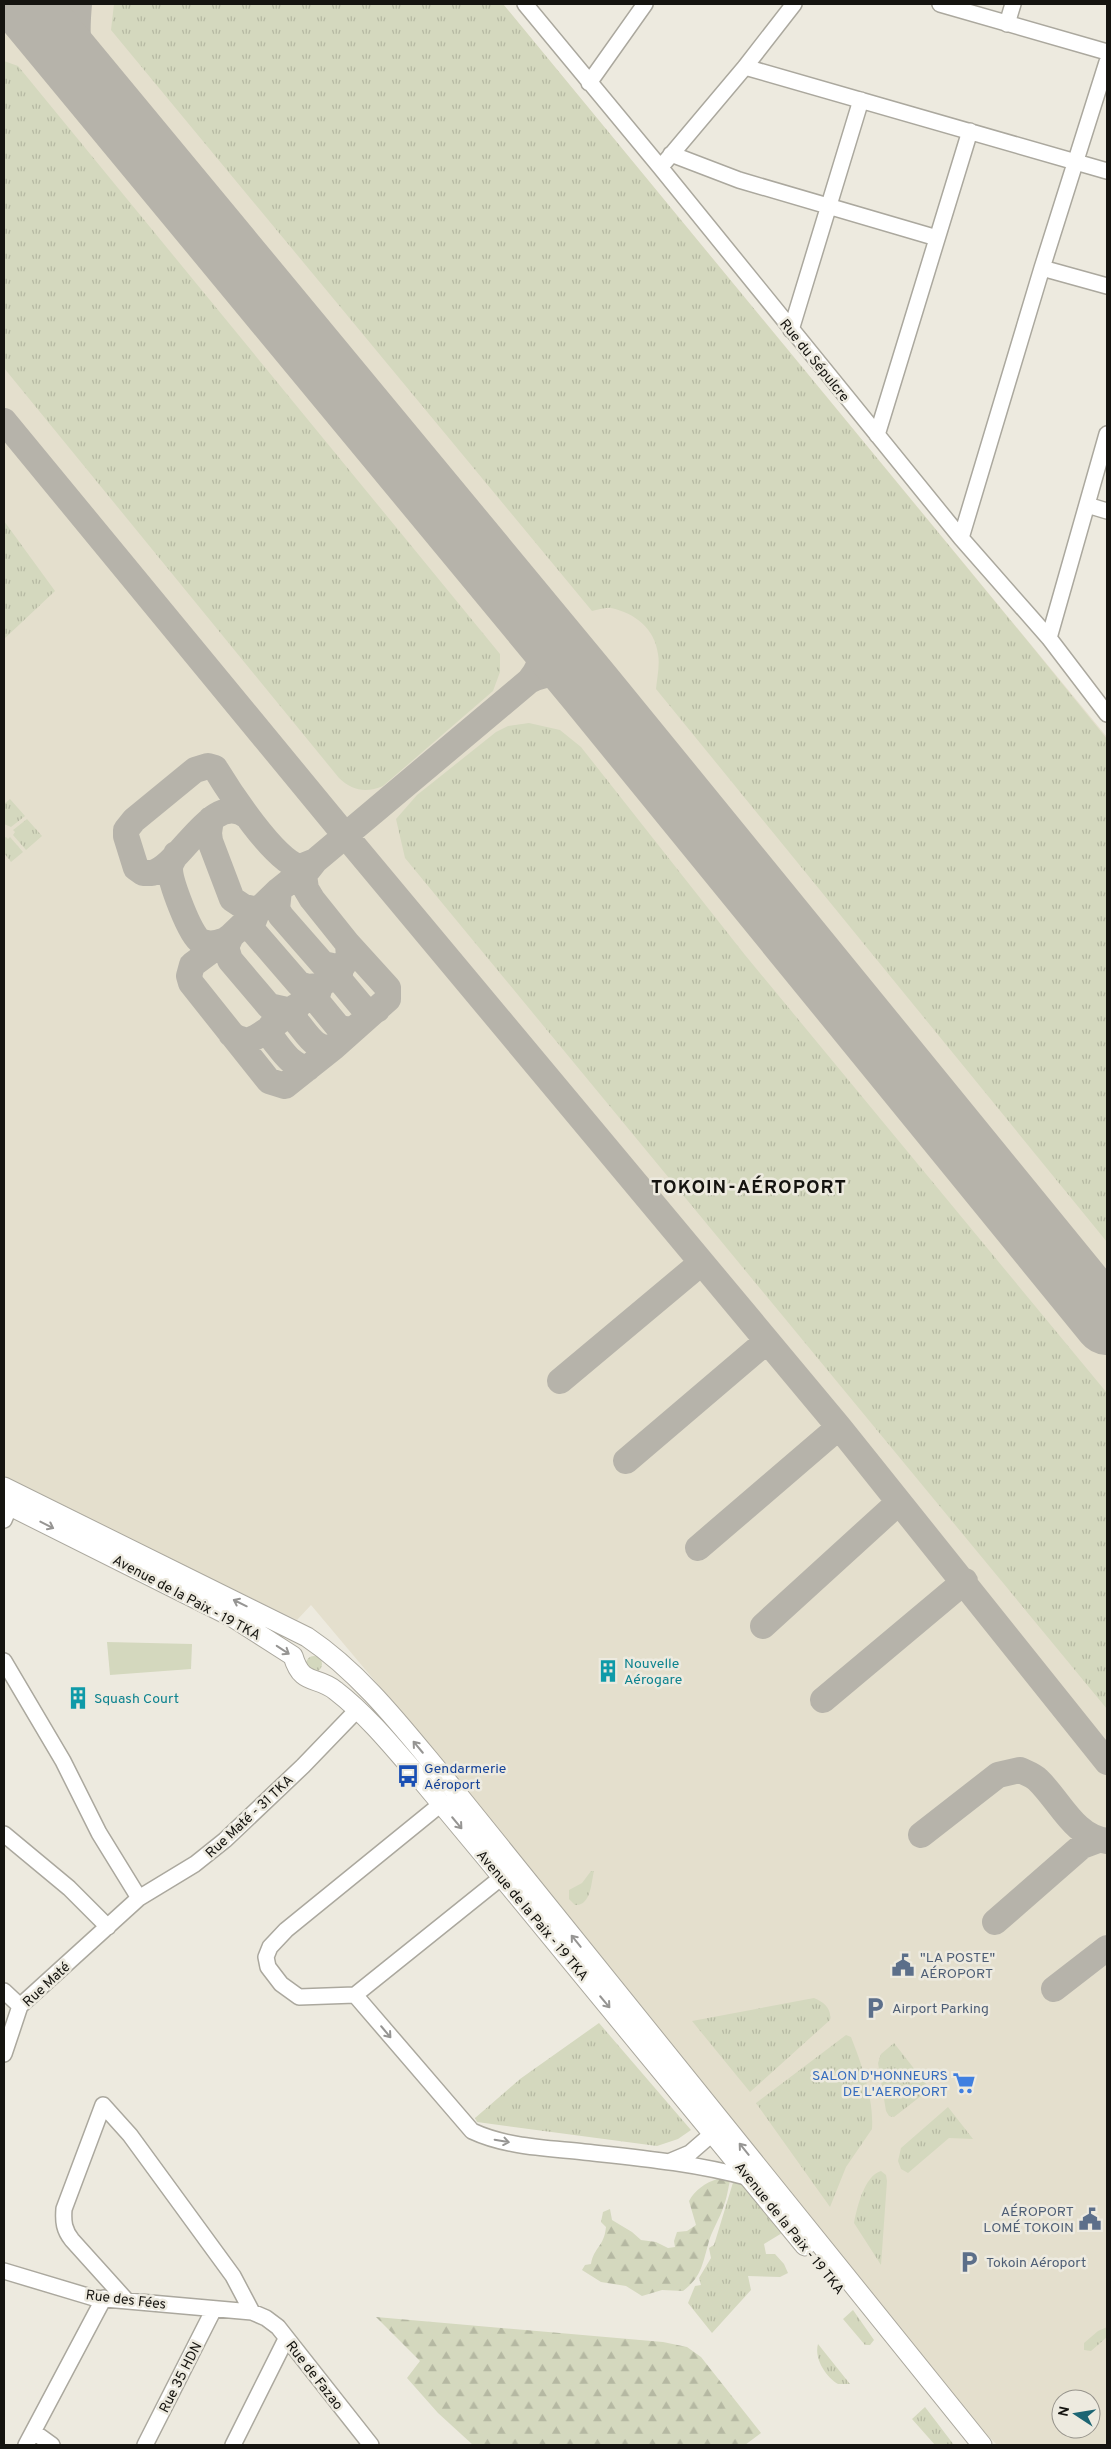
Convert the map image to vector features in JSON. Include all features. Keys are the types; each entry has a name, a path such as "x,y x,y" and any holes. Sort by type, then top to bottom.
{"main road":[{"name":"Avenue de la Paix - 19 TKA","path":"4,1488 308,1637 332,1655 364,1685 452,1787 982,2445"},
{"name":"Avenue de la Paix - 19 TKA","path":"6,1510 232,1618 293,1656 296,1667 307,1680 335,1690 357,1710 441,1804 502,1877 968,2445"}],"street":[{"name":"Rue du Sépulcre","path":"525,4 660,166 961,538 1049,638 1107,714"},
{"path":"589,83 645,4"},
{"path":"660,166 745,67 794,4"},
{"path":"940,4 1107,52"},
{"path":"1007,24 1013,4"},
{"path":"961,538 1042,268 1107,62"},
{"path":"745,67 1107,172"},
{"path":"791,330 861,100"},
{"path":"877,435 970,131"},
{"path":"671,154 739,180 937,238"},
{"path":"1042,268 1107,286"},
{"path":"1049,638 1107,434"},
{"path":"1087,505 1107,511"},
{"path":"4,1661 63,1761 99,1833 139,1898"},
{"name":"Rue Maté - 31 TKA","path":"108,1927 139,1898 195,1864 225,1840 303,1766 357,1710"},
{"path":"441,1804 286,1930 270,1947 266,1957 268,1967 293,1994 306,1997 355,1994 502,1877"},
{"path":"4,1834 69,1888 108,1927"},
{"name":"Rue Maté","path":"4,2054 20,2006 108,1927"},
{"path":"4,1991 20,2006"},
{"path":"355,1994 472,2131 492,2139 541,2147 671,2161 717,2169 750,2178"},
{"path":"127,2301 72,2240 66,2232 63,2220 64,2209 103,2105 130,2135 233,2276 252,2312"},
{"path":"671,2161 690,2153 713,2133"},
{"name":"Rue des Fées","path":"4,2271 36,2282 104,2298 252,2312"},
{"path":"52,2445 30,2439 104,2298"},
{"name":"Rue 35 HDN","path":"145,2445 214,2309"},
{"name":"Rue de Fazao","path":"252,2312 266,2318 278,2327 371,2445"},
{"path":"233,2445 286,2339"}],"shaded area":[{"path":"4,4 503,4 1107,737 1107,2445 997,2445 977,2425 664,2039 454,1775 311,1605 297,1620 4,1478"}],"green space":[{"path":"114,4 503,4 1107,739 1107,1242 656,689 659,667 658,654 653,637 648,630 636,618 620,610 604,608 592,611 111,30"},
{"path":"4,61 18,66 500,654 500,672 493,691 383,786 371,790 354,788 339,778 4,368"},
{"path":"4,521 55,591 4,639"},
{"path":"529,723 560,730 581,747 745,955 1107,1393 1107,1709 405,858 396,819 417,795 496,732 508,726"},
{"path":"10,799 25,816 11,827 4,824 4,804"},
{"path":"27,819 42,836 26,850 13,835 15,832 13,830"},
{"path":"10,837 23,852 11,862 4,853 4,838 8,839"},
{"path":"107,1642 192,1644 191,1669 110,1675"},
{"path":"311,1656 317,1656 322,1661 320,1670 311,1672 306,1667 306,1661"},
{"path":"591,1871 594,1871 587,1898 584,1902 575,1905 569,1899 569,1890 582,1883"},
{"path":"814,1998 826,2006 830,2012 830,2020 750,2092 692,2021"},
{"path":"599,2023 691,2130 678,2139 657,2146 477,2122 475,2118 520,2079"},
{"path":"846,2035 851,2037 866,2082 871,2106 872,2129 846,2167 830,2207 756,2103"},
{"path":"894,2043 930,2089 894,2117 889,2116 886,2111 878,2063 881,2054"},
{"path":"948,2107 973,2139 949,2138 908,2173 901,2169 898,2161 901,2148"},
{"path":"881,2171 886,2175 887,2181 881,2265 854,2223 862,2193 870,2179"},
{"path":"715,2172 732,2175 726,2198 709,2240 700,2271 694,2281 683,2291 662,2290 642,2296 626,2286 601,2282 582,2270 585,2265 591,2264 592,2258 603,2239 606,2227 601,2222 603,2212 610,2209 612,2220 641,2240 656,2242 668,2248 675,2247 674,2241 677,2232 687,2231 696,2225 689,2201 701,2187 717,2179"},
{"path":"735,2176 787,2230 764,2244 766,2254 775,2254 784,2264 788,2273 780,2277 748,2276 751,2290 712,2333 688,2303 695,2286 701,2285 699,2278 711,2258 709,2248 714,2245"},
{"path":"853,2310 874,2340 870,2345 865,2345 843,2319"},
{"path":"376,2317 663,2342 687,2347 701,2357 761,2433 745,2445 473,2445 438,2413 407,2378 420,2361"},
{"path":"1107,2327 1107,2337 1091,2351 1084,2350 1084,2343 1098,2331"},
{"path":"818,2344 850,2384 838,2384 825,2372 819,2361"},
{"path":"925,2407 954,2445 935,2445 912,2419"}],"taxiway":[{"path":"79,4 78,43 80,54 87,74 101,98"},
{"path":"4,8 22,15 43,27"},
{"path":"4,421 345,835 839,1427 1107,1762"},
{"path":"539,628 543,649 542,656 534,675 529,681 545,675 561,674 575,679 590,688"},
{"path":"247,816 234,811 222,813 209,820 175,857 152,873 143,873 136,868 126,836 126,830 134,820 195,770 208,766 215,768 253,824 278,853 300,867 315,861 304,875 306,889 348,944 388,988 388,999 334,1047 285,1086 269,1081 191,983 189,976 192,965 231,936 279,890 315,861 529,681"},
{"path":"211,819 210,841 232,899 244,907 258,910 252,925 254,932 299,984 307,987 320,986"},
{"path":"176,854 170,869 171,875 181,907 191,929 200,941 212,944 223,941"},
{"path":"279,890 277,909 281,916 323,964 341,968 339,979"},
{"path":"231,936 226,947 230,960 269,1006 291,1011"},
{"path":"231,1034 239,1039 249,1040 269,1029 341,968 349,957 348,944"},
{"path":"331,976 339,979 364,1009 377,1010"},
{"path":"320,986 316,1000 339,1028 353,1030"},
{"path":"295,1007 295,1020 312,1040 322,1047 334,1047"},
{"path":"271,1026 271,1037 283,1052 297,1065 308,1068"},
{"path":"560,1381 701,1263"},
{"path":"626,1461 767,1341"},
{"path":"698,1548 839,1427"},
{"path":"763,1626 899,1502"},
{"path":"823,1700 965,1581"},
{"path":"921,1835 998,1775 1020,1770 1038,1780 1068,1817 1085,1833 1107,1841"},
{"path":"995,1922 1082,1846 1098,1840"},
{"path":"1054,1989 1107,1948"}],"runway":[{"path":"24,4 590,688 1107,1322"}],"place":[{"name":"Nouvelle Aérogare","path":"608,1671"},
{"name":"Squash Court","path":"78,1698"},
{"name":"Gendarmerie Aéroport","path":"408,1776"},
{"name":"\"LA POSTE\" AÉROPORT","path":"903,1965"},
{"name":"Airport Parking","path":"875,2008"},
{"name":"SALON D'HONNEURS DE L'AEROPORT","path":"964,2083"},
{"name":"AÉROPORT LOMÉ TOKOIN","path":"1090,2219"},
{"name":"Tokoin Aéroport","path":"969,2262"}],"district":[{"name":"TOKOIN-AÉROPORT","path":"749,1186"}]}
